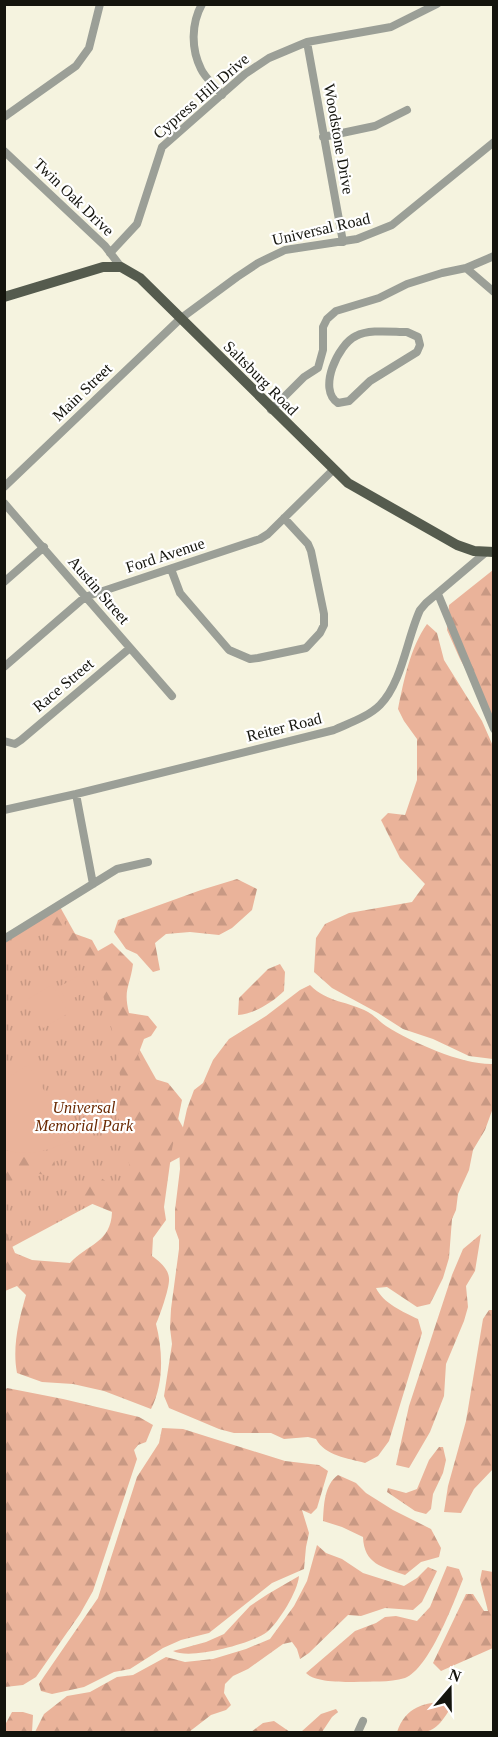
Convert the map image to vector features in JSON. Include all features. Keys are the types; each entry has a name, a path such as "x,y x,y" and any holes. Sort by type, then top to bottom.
{"main road":[{"name":"Saltsburg Road","path":"121,267 138,277 271,410 333,470 359,491 449,541 467,549 489,553"},
{"path":"4,297 93,269 121,267"}],"street":[{"path":"4,117 76,66 89,48 100,4"},
{"path":"202,4 193,28 196,51 201,70 222,95"},
{"name":"Cypress Hill Drive","path":"110,253 137,224 162,147 245,74 269,58 306,42 391,27 437,4"},
{"name":"Woodstone Drive","path":"306,42 343,242"},
{"path":"323,137 375,126 408,110"},
{"name":"Universal Road","path":"180,319 237,276 273,255 292,249 343,242 392,225 494,142"},
{"name":"Twin Oak Drive","path":"4,151 110,253 121,267"},
{"path":"271,410 304,377 316,370 323,350 322,332 331,314 379,298 407,284 466,268 494,256"},
{"path":"478,277 480,262"},
{"path":"466,268 494,292"},
{"name":"Main Street","path":"4,487 180,319"},
{"path":"407,332 415,334 420,340 417,352 381,373 345,403 338,403 332,398 328,386 329,377 343,347 356,335 407,332"},
{"path":"316,370 329,377"},
{"name":"Ford Avenue","path":"4,667 85,597 260,539 268,534 333,470"},
{"name":"Austin Street","path":"4,503 172,696"},
{"path":"171,569 180,593 229,650 250,659 306,648 320,633 324,624 324,614 311,550 284,518"},
{"path":"4,582 44,548"},
{"name":"Reiter Road","path":"4,810 334,730 367,715 388,696 420,610 489,553"},
{"path":"438,594 494,729"},
{"name":"Race Street","path":"4,741 15,744 130,648"},
{"path":"76,794 93,884"},
{"path":"4,939 117,869 148,862"},
{"path":"358,1732 363,1721"}],"green space":[{"path":"493,570 493,719 447,630 449,605"},
{"path":"427,624 437,633 444,660 482,721 493,746 493,1059 469,1056 433,1039 403,1029 332,988 314,972 316,938 325,924 349,913 412,902 425,884 400,858 381,820 388,813 405,815 417,780 417,739 398,709 412,654"},
{"path":"237,879 257,889 252,910 232,928 219,935 190,932 166,934 155,943 160,970 153,972 137,954 126,949 114,932 118,920"},
{"name":"Universal Memorial Park","path":"59,905 195,1149 12,1247 4,1239 4,940"},
{"path":"59,913 68,929 92,940 98,951 112,943 133,964 127,993 129,1013 148,1016 157,1027 151,1036 144,1039 138,1055 148,1077 168,1083 182,1100 164,1207 166,1220 153,1238 152,1256 165,1268 169,1282 156,1324 161,1367 158,1389 151,1409 104,1391 73,1384 42,1382 17,1373 16,1343 26,1295 17,1286 5,1291 5,1229 15,1253 32,1260 70,1263 103,1237 111,1222 112,1212 78,1198 68,1199 63,1196 81,1192 100,1177 108,1183 115,1184 129,1176 132,1169 127,1160 133,1142 118,1118 122,1087 113,1034 103,995 93,970 81,961 57,927 51,925 18,944 16,940"},
{"path":"280,964 285,972 284,991 263,1007 238,1015 239,998 268,969"},
{"path":"80,975 88,990 67,1002 59,987"},
{"path":"52,985 69,1013 43,1028 26,1000"},
{"path":"310,985 331,999 361,1008 386,1026 424,1046 467,1061 493,1064 493,1108 485,1130 473,1150 469,1170 458,1194 452,1219 449,1258 443,1278 430,1304 417,1307 387,1287 376,1288 388,1303 418,1319 422,1333 389,1441 378,1456 365,1463 331,1453 316,1439 308,1437 284,1439 271,1433 234,1433 219,1429 169,1408 164,1396 172,1344 171,1309 179,1249 175,1229 175,1210 180,1169 179,1145 187,1109 194,1090 203,1083 213,1060 229,1039"},
{"path":"28,1065 75,1139 41,1151 24,1153 5,1150 5,1079"},
{"path":"52,1153 55,1164 53,1176 20,1171 12,1181 5,1204 5,1154 28,1157"},
{"path":"481,1234 475,1271 466,1286 468,1307 446,1364 444,1396 430,1432 409,1468 396,1465 409,1406 452,1275 463,1249"},
{"path":"489,1310 494,1310 493,1469 474,1489 461,1513 444,1512 448,1486 466,1421 483,1319"},
{"path":"7,1388 139,1417 153,1425 146,1442 138,1445 134,1450 137,1459 93,1591 80,1614 36,1677 23,1685 5,1687 4,1392"},
{"path":"162,1428 183,1429 285,1461 319,1465 328,1471 317,1508 311,1514 302,1510 309,1533 304,1569 272,1583 209,1633 181,1640 163,1648 130,1669 114,1672 84,1687 52,1694 41,1691 39,1684 98,1598 137,1477 159,1443"},
{"path":"439,1447 443,1447 446,1460 443,1473 433,1494 431,1509 426,1514 415,1511 387,1492 388,1488 406,1493 417,1489 429,1460"},
{"path":"338,1475 356,1483 366,1493 393,1510 431,1529 441,1548 439,1557 421,1562 405,1575 382,1567 371,1559 364,1546 363,1537 323,1521 327,1490"},
{"path":"317,1545 326,1553 342,1559 363,1573 404,1586 428,1567 437,1571 422,1602 413,1610 385,1608 361,1616 348,1615 300,1659 292,1642 283,1644 248,1669 233,1676 225,1684 224,1693 231,1705 226,1710 211,1715 189,1732 35,1732 44,1714 67,1696 90,1692 117,1677 133,1675 166,1657 185,1662 213,1659 270,1639 294,1606 307,1581"},
{"path":"447,1566 459,1569 463,1579 440,1634 432,1649 414,1672 399,1680 354,1682 321,1680 306,1673 355,1631 385,1617 396,1616 417,1621 430,1607"},
{"path":"482,1570 493,1572 493,1648 441,1671 433,1663 466,1594 473,1594 484,1611 488,1611 480,1580"},
{"path":"299,1576 287,1606 277,1621 259,1637 235,1646 206,1652 193,1654 173,1651 206,1642 224,1634 250,1606"},
{"path":"449,1701 451,1707 435,1728 416,1733 397,1732 405,1716 411,1711 424,1705"},
{"path":"336,1709 338,1712 322,1732 301,1732 321,1714"},
{"path":"12,1712 33,1715 32,1732 5,1732 5,1725"},
{"path":"274,1721 290,1732 251,1732 263,1723"}]}
